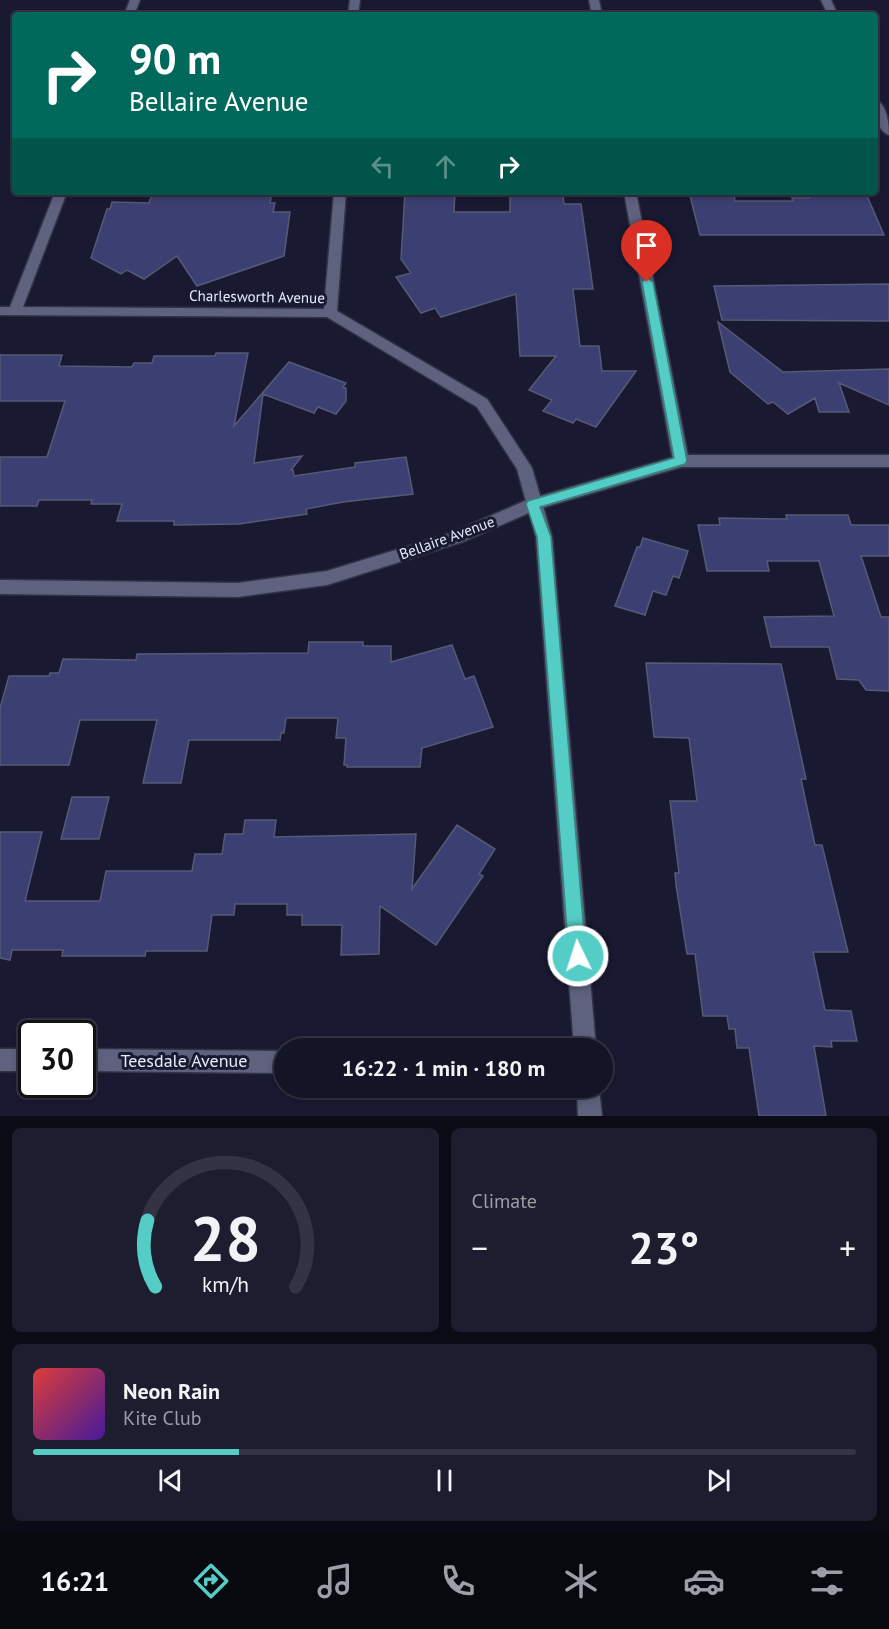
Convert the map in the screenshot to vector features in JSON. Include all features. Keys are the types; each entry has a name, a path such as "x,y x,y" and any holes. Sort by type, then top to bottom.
{"street":[{"path":"878,109 889,132"},
{"path":"15,311 60,195"},
{"path":"330,313 340,195"},
{"path":"631,195 681,461"},
{"name":"Charlesworth Avenue","path":"0,311 330,313 482,403 524,468 544,537 584,1038"},
{"name":"Bellaire Avenue","path":"0,587 238,590 327,578 456,538 533,504 681,461 889,461"},
{"path":"0,1060 18,1060"},
{"name":"Teesdale Avenue","path":"96,1060 274,1062"},
{"path":"589,1098 590,1116"}],"building":[{"path":"152,195 271,195 270,203 275,203 273,212 290,212 284,256 197,286 177,256 144,279 127,270 121,274 91,258 107,209 110,209 112,202 149,203"},
{"path":"405,195 455,195 454,212 510,212 510,196 563,195 564,204 581,204 593,289 573,289 580,346 599,346 602,371 636,371 596,427 576,419 573,423 543,411 552,400 529,390 556,356 520,356 516,294 441,317 435,308 421,313 396,277 411,273 401,259"},
{"path":"690,195 734,195 735,201 793,201 792,198 809,198 808,195 867,196 884,235 700,235"},
{"path":"889,284 889,321 722,320 714,286"},
{"path":"718,322 783,372 889,369 889,405 839,383 849,412 819,412 815,398 788,414 773,402 768,404 730,372"},
{"path":"216,353 248,353 234,426 289,362 346,383 343,387 346,388 346,401 336,414 318,407 314,413 263,394 254,463 302,456 291,470 294,476 355,467 355,463 406,457 413,494 343,502 306,509 307,514 239,524 174,525 174,521 117,521 122,504 91,504 92,500 39,500 37,506 0,506 0,457 47,457 65,401 0,401 0,355 62,355 59,366 132,367 134,363 152,363 154,356 215,356"},
{"path":"786,515 848,515 851,525 889,525 889,556 861,556 881,617 889,617 889,691 866,690 859,680 837,679 829,647 771,647 764,617 834,616 819,561 767,561 769,571 707,571 698,525 720,525 719,518 787,519"},
{"path":"643,538 688,551 679,578 673,576 666,595 653,591 645,615 615,606 637,547 640,547"},
{"path":"309,642 363,642 363,646 391,646 391,662 452,645 465,679 474,676 493,727 422,748 420,767 347,767 344,765 346,738 336,738 338,718 286,718 284,733 281,733 280,740 189,740 181,783 143,783 157,720 80,720 69,765 0,765 0,708 9,676 49,676 50,673 59,673 63,659 136,660 137,654 308,653"},
{"path":"646,663 781,664 806,779 801,779 815,845 822,845 848,952 813,952 825,1010 851,1011 857,1041 831,1041 832,1047 814,1046 826,1116 759,1116 749,1048 737,1048 735,1029 729,1029 727,1016 703,1016 695,954 687,954 676,885 675,873 679,873 670,801 697,801 689,738 654,737"},
{"path":"72,797 109,797 99,839 61,839"},
{"path":"245,820 276,820 274,837 416,834 412,889 457,825 495,849 479,874 483,876 436,945 380,906 379,954 341,955 342,925 302,925 302,915 287,915 287,904 235,904 234,915 212,915 207,951 146,951 145,956 62,956 63,950 12,950 10,960 0,958 0,832 42,832 25,901 100,901 106,871 192,871 195,854 222,854 225,834 243,834"}],"route":[{"path":"578,956 544,537 533,504 681,461 647,282"}]}
